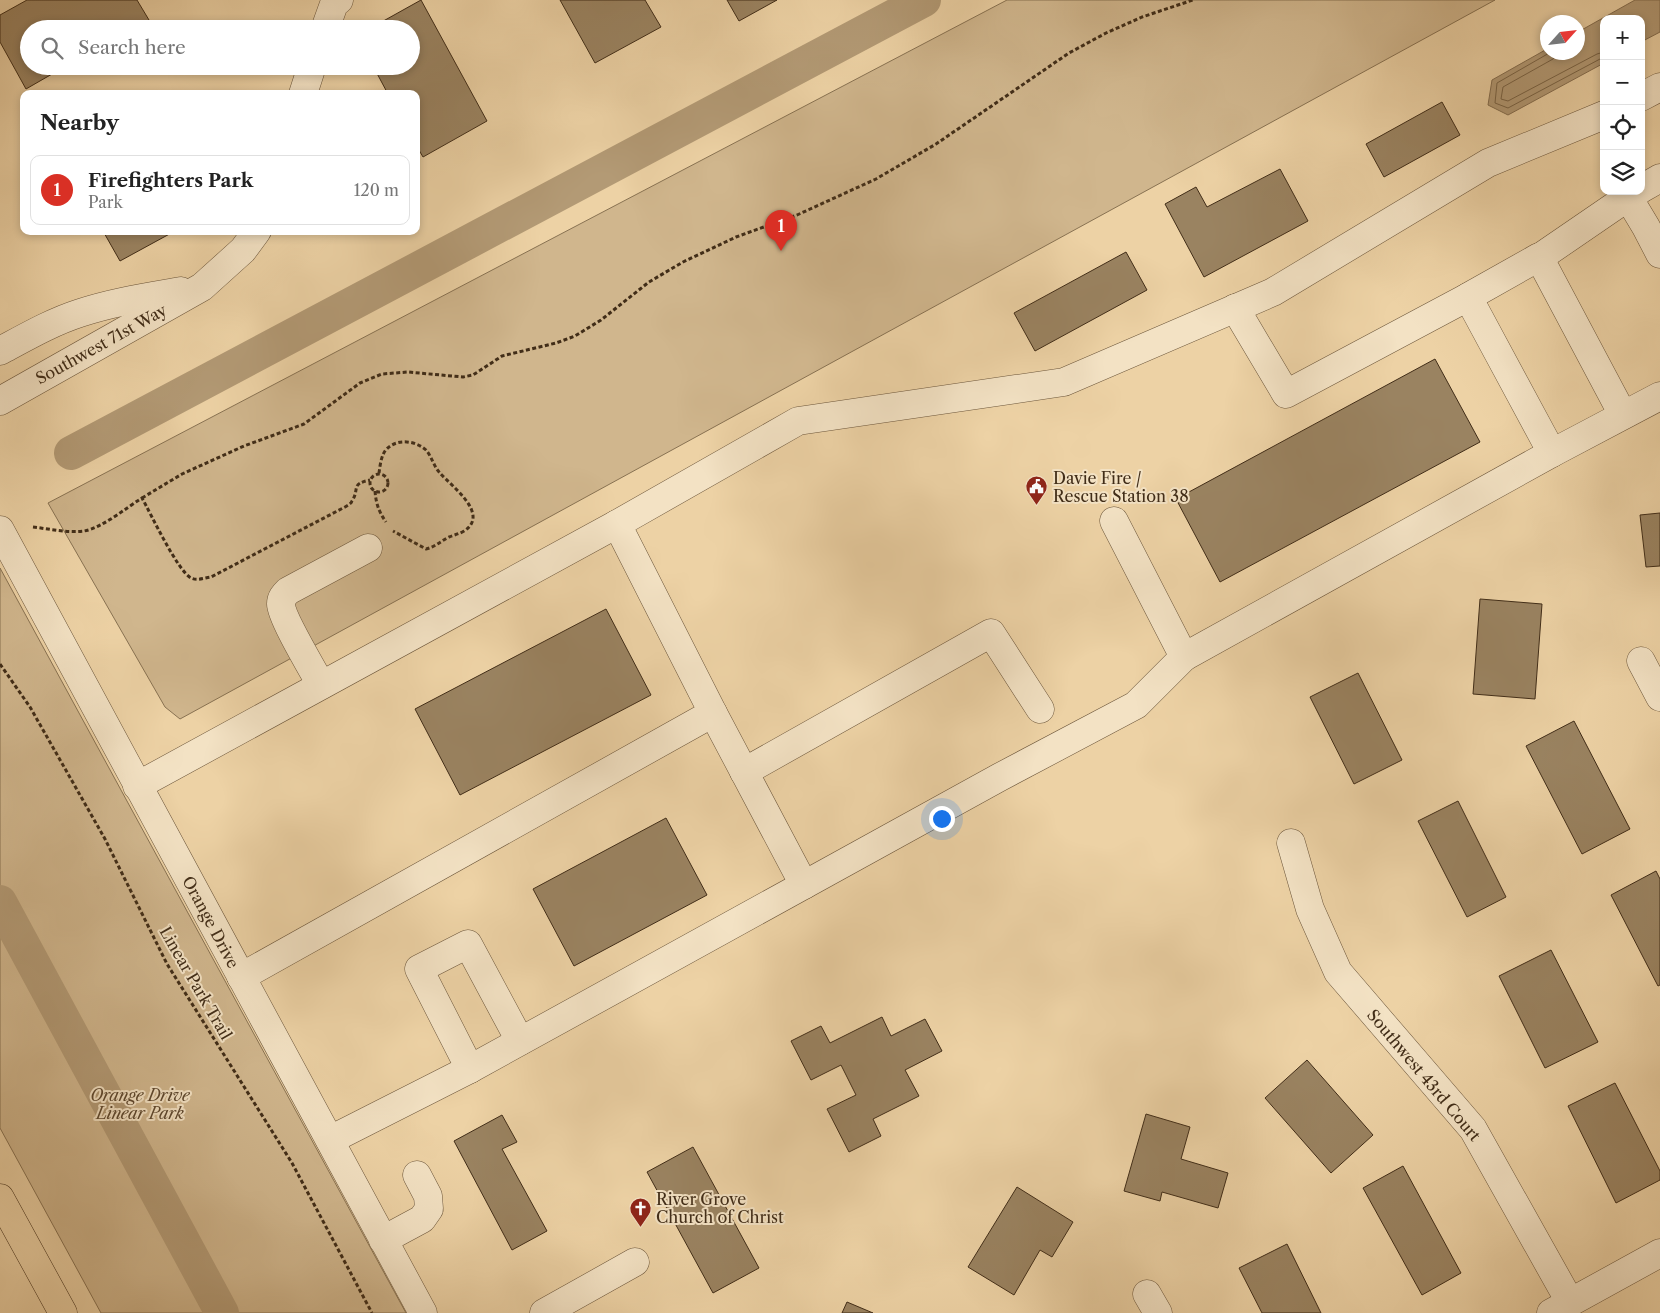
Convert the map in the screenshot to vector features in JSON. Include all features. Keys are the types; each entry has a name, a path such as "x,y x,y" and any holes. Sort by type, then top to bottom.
{"main road":[{"path":"0,1198 63,1313"}],"street":[{"path":"328,20 334,4 339,0"},
{"path":"304,90 309,75"},
{"path":"1645,95 1660,86"},
{"path":"137,786 617,524 798,421 1064,382 1273,292 1488,163 1600,117"},
{"path":"1645,187 1660,178"},
{"path":"1536,260 1633,195"},
{"path":"1637,195 1646,227 1660,254"},
{"name":"Southwest 71st Way","path":"0,401 202,287 243,250 253,235"},
{"path":"1234,308 1286,394 1540,257 1623,415"},
{"name":"Southwest 71st Way","path":"0,351 48,326 79,313 113,303 202,287"},
{"path":"1468,297 1552,453"},
{"path":"330,1140 470,1069 1136,705 1184,657 1552,453 1660,396"},
{"path":"1114,521 1184,657"},
{"path":"617,524 713,714 804,885"},
{"name":"Orange Drive","path":"0,530 423,1313"},
{"path":"321,685 285,618 280,605 282,597 288,591 368,548"},
{"path":"744,772 991,633 1040,709"},
{"path":"1641,661 1660,697"},
{"path":"240,977 713,714"},
{"name":"Southwest 43rd Court","path":"1291,843 1310,909 1338,972 1473,1129 1560,1308"},
{"path":"470,1069 419,969 468,944 520,1041"},
{"path":"383,1240 422,1219 429,1209 428,1196 418,1175"},
{"path":"1560,1308 1660,1253"},
{"path":"544,1313 635,1262"}],"path":[{"path":"32,527 71,532 86,530 100,524 182,474 244,446 304,424 360,383 382,374 408,372 463,377 473,375 502,356 556,343 575,336 601,320 650,282 683,262 736,237 797,215 841,196 936,144 1069,53 1106,33 1142,17 1192,0"},
{"path":"370,480 371,487 375,491 379,513 386,523 393,531 426,549 433,548 465,530 470,524 472,515 464,497 438,471 427,452 419,445 410,442 400,442 391,446 384,452 379,473"},
{"path":"142,498 185,573 192,579 199,580 227,568 345,507 352,501 356,487 379,473"},
{"path":"375,491 384,491 389,483 387,477 379,473"},
{"name":"Linear Park Trail","path":"0,664 30,707 105,839 167,964 292,1163 372,1313"}],"green space":[{"path":"1007,0 1495,0 180,719 165,707 48,503"},
{"name":"Orange Drive Linear Park","path":"0,568 406,1313 101,1313 0,1128"}],"water":[{"path":"1635,0 1660,0 1660,32 1645,40 1645,15 1608,15"},
{"path":"1600,20 1600,65 1508,115 1488,105 1492,80 1540,53 1540,60 1585,60 1585,28"}],"building":[{"path":"27,0 137,0 149,20 20,20 20,75 50,75 26,89 0,42 0,15"},
{"path":"421,0 487,121 423,157 420,152 420,90 386,90 378,75 420,75 420,20 385,20"},
{"path":"560,0 645,0 661,27 595,63"},
{"path":"727,0 777,0 739,21"},
{"path":"1442,102 1460,135 1384,177 1366,144"},
{"path":"1280,169 1308,221 1204,277 1165,204 1196,187 1207,207"},
{"path":"105,235 168,235 120,261"},
{"path":"1126,252 1147,290 1035,351 1014,313"},
{"path":"1435,359 1480,442 1220,582 1176,499"},
{"path":"1660,513 1660,566 1646,567 1640,515"},
{"path":"1480,599 1542,604 1535,699 1473,694"},
{"path":"606,609 651,695 460,795 415,709"},
{"path":"1358,673 1402,760 1354,784 1310,697"},
{"path":"1574,721 1630,829 1582,854 1526,746"},
{"path":"1458,801 1506,897 1467,917 1418,821"},
{"path":"666,818 707,895 574,966 533,889"},
{"path":"1656,871 1660,879 1660,985 1658,986 1611,895"},
{"path":"1551,950 1598,1042 1545,1068 1499,976"},
{"path":"882,1017 891,1036 925,1019 942,1051 905,1070 919,1096 873,1119 881,1136 849,1152 827,1109 856,1095 841,1065 811,1080 791,1041 821,1026 830,1043"},
{"path":"1307,1060 1373,1135 1331,1173 1265,1098"},
{"path":"1615,1083 1660,1171 1660,1180 1616,1203 1568,1106"},
{"path":"1146,1114 1190,1127 1181,1159 1228,1173 1218,1208 1162,1192 1160,1201 1124,1191"},
{"path":"502,1115 517,1142 502,1149 547,1231 512,1250 454,1141"},
{"path":"693,1147 759,1268 713,1293 647,1172"},
{"path":"1403,1166 1461,1273 1422,1295 1363,1188"},
{"path":"1017,1187 1073,1222 1052,1257 1040,1250 1014,1295 968,1267"},
{"path":"1287,1244 1321,1313 1262,1313 1239,1268"},
{"path":"847,1302 873,1313 842,1313"}],"waterway":[{"path":"71,453 924,0"},
{"path":"0,902 222,1313"}],"place":[{"name":"Firefighters Park","path":"781,251"},
{"name":"Davie Fire / Rescue Station 38","path":"1037,506"},
{"name":"River Grove Church of Christ","path":"640,1227"}]}
